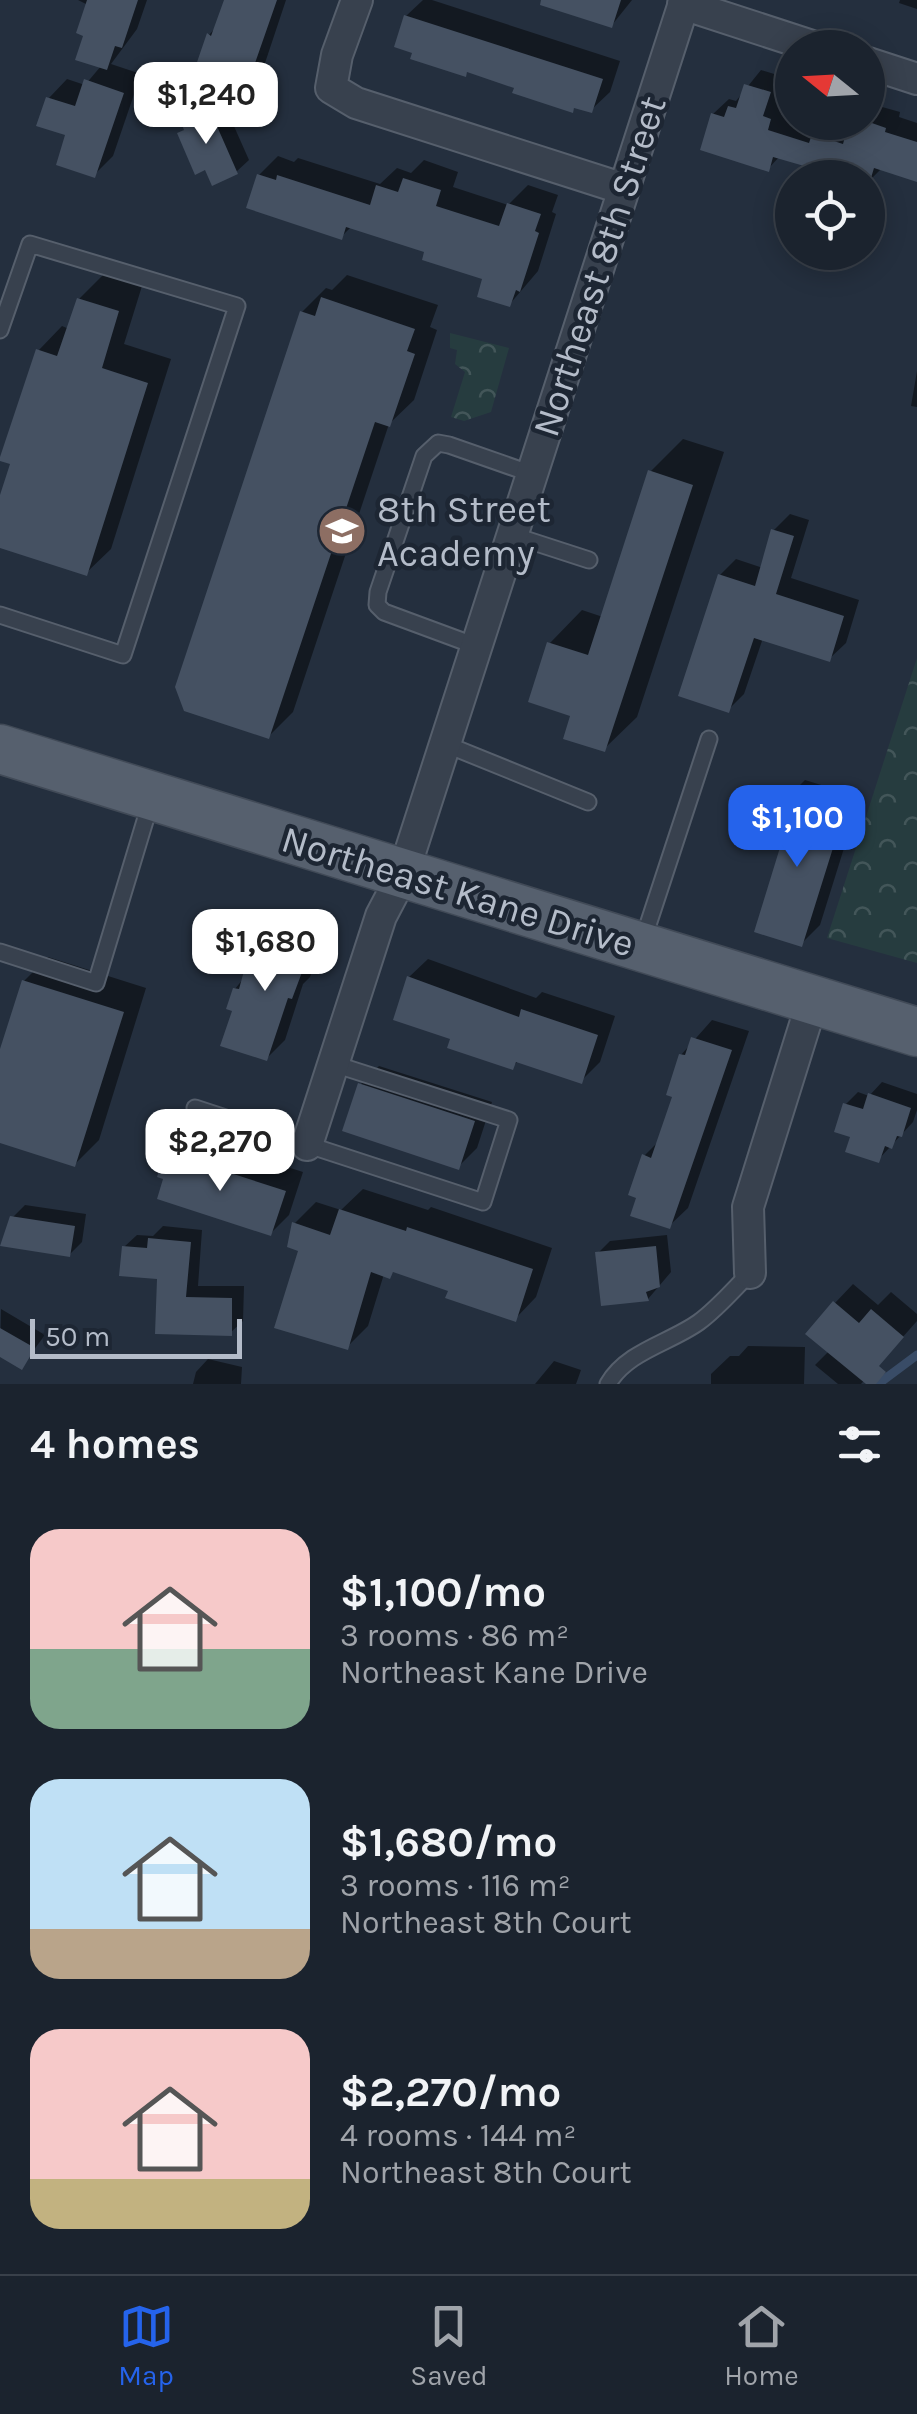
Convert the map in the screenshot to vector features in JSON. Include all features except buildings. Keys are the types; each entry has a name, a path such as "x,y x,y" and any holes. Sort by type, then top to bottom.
{"main road":[{"name":"Northeast Kane Drive","path":"0,749 917,1032"}],"street":[{"path":"357,0 337,54 331,88 356,103 624,190"},
{"path":"684,2 775,33"},
{"name":"Northeast 8th Street","path":"307,1145 381,916 403,874 684,2"},
{"path":"885,70 917,80"},
{"path":"750,1273 748,1207 813,999"}],"lane":[{"path":"0,330 30,244 237,306 124,654 0,615"},
{"path":"476,646 384,612 377,605 378,592 430,447 438,442 449,444 532,474"},
{"path":"512,535 589,560"},
{"path":"641,947 709,738"},
{"path":"444,744 588,802"},
{"path":"0,952 96,983 153,796"},
{"path":"194,1108 483,1202 508,1120 334,1064"},
{"path":"608,1384 614,1374 644,1352 699,1322 750,1273"}],"green space":[{"path":"450,333 509,348 491,412 464,421 451,417 465,372 455,364 457,350 450,348"},
{"path":"917,658 917,963 827,938"}],"waterway":[{"path":"878,1384 917,1355"}],"place":[{"name":"8th Street Academy","path":"342,531"}]}
